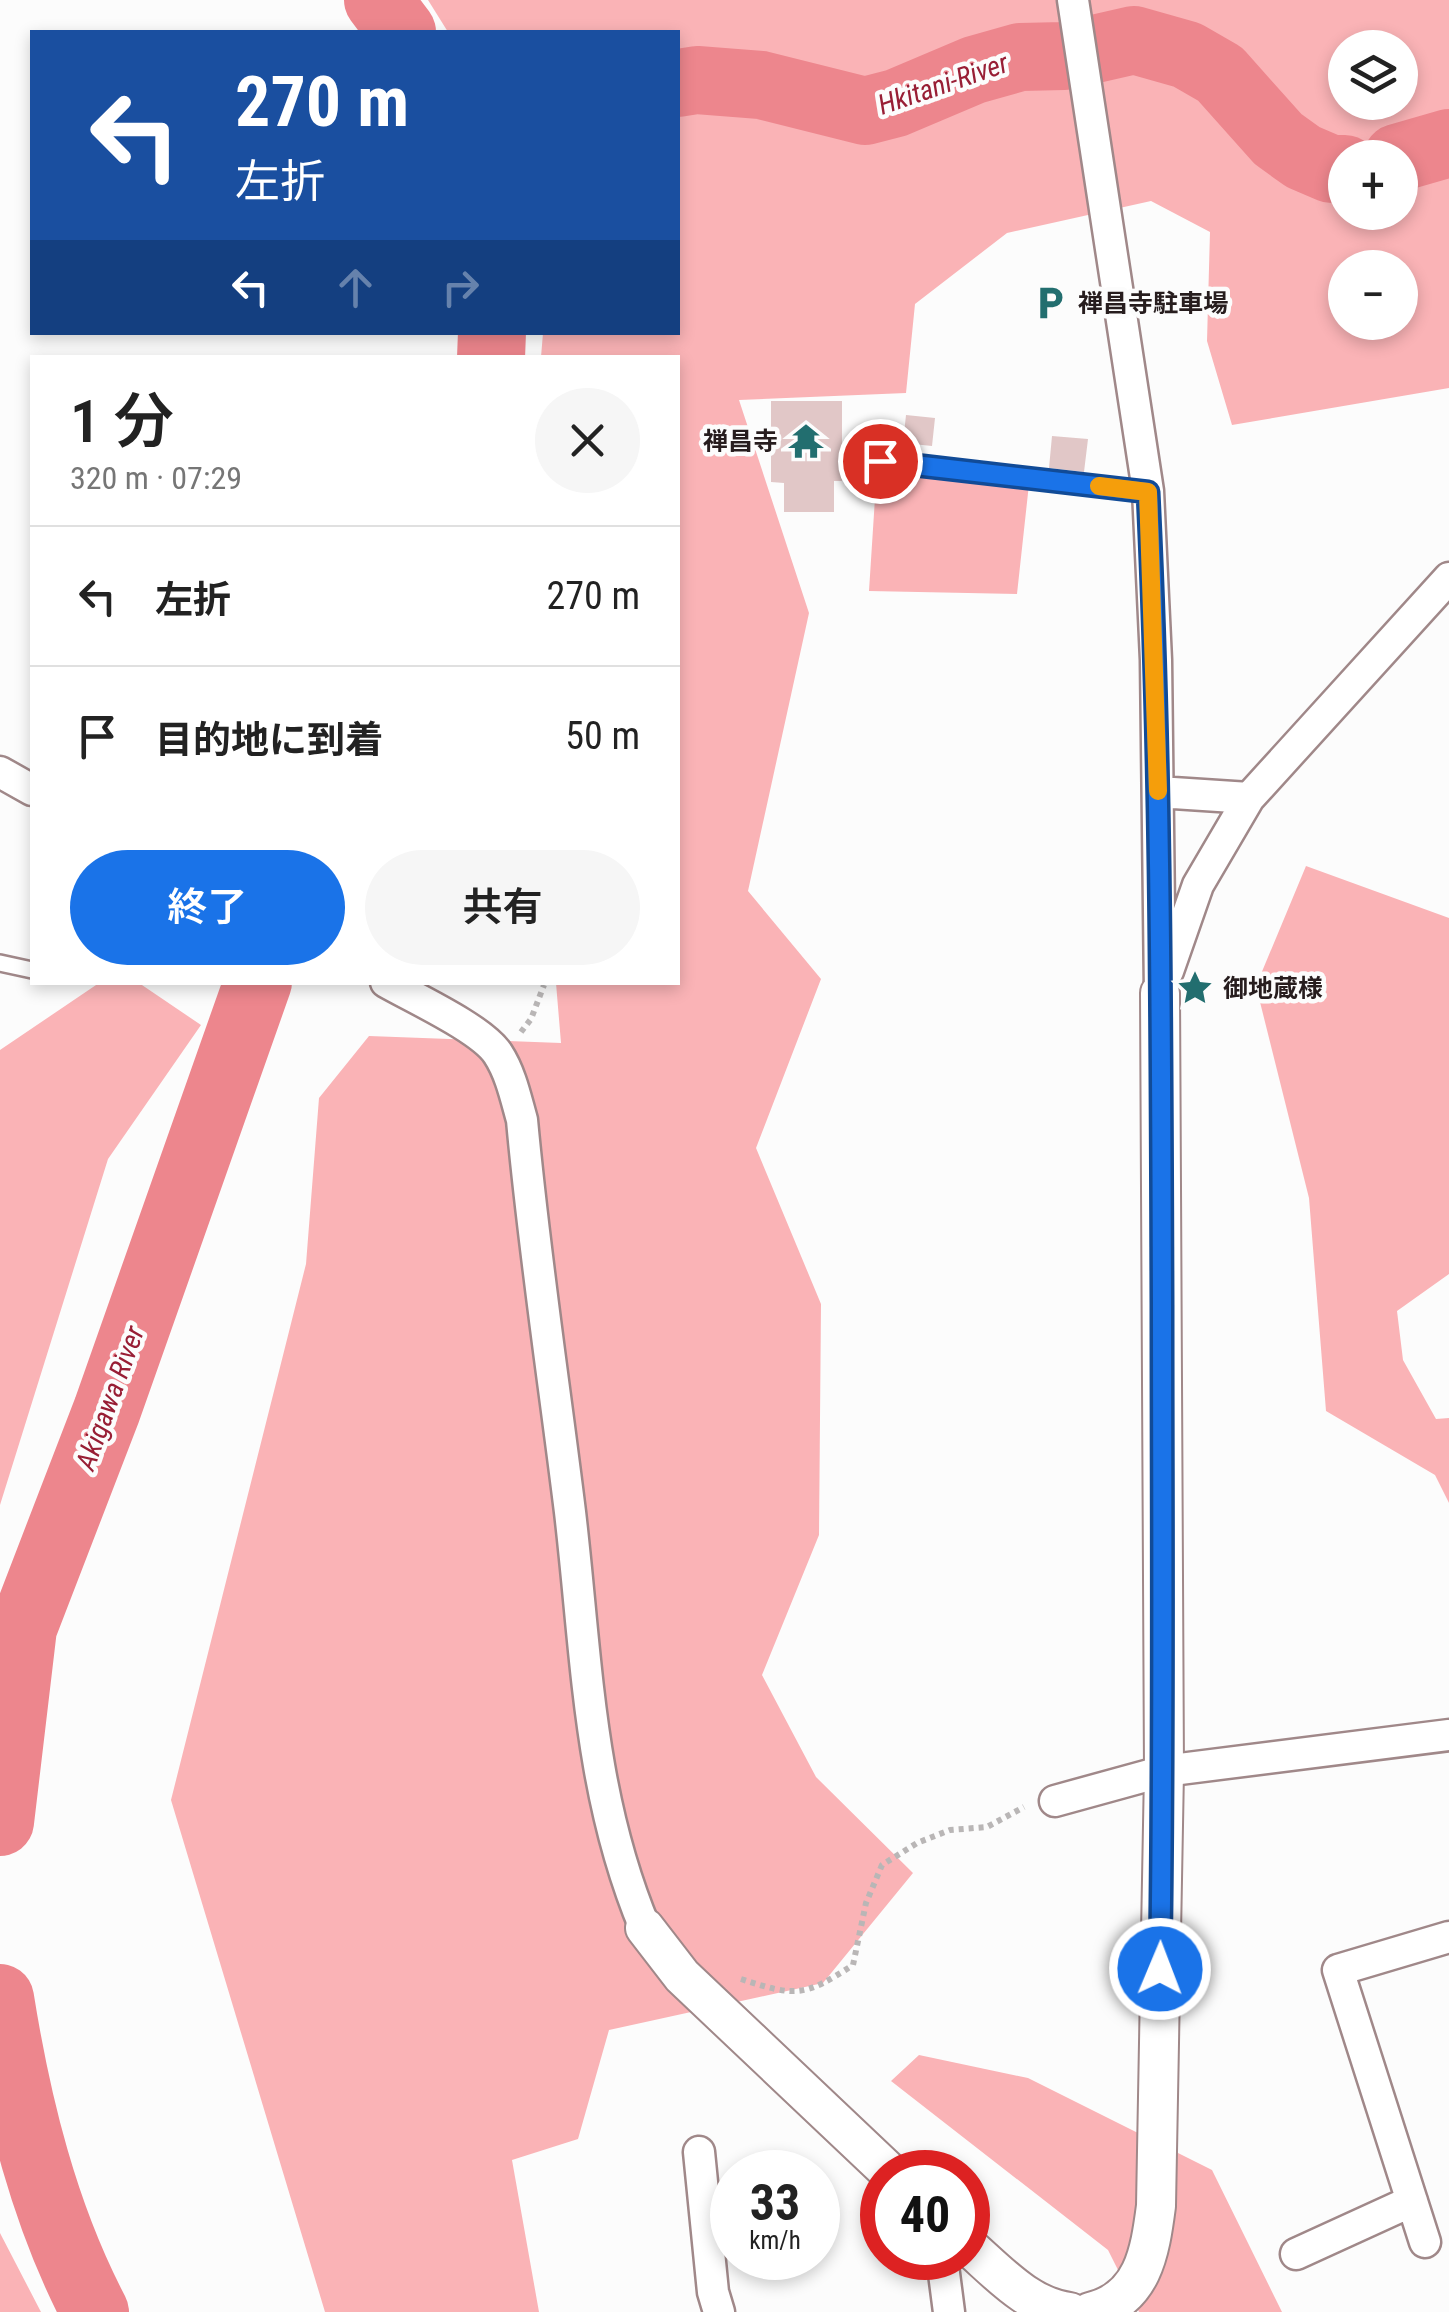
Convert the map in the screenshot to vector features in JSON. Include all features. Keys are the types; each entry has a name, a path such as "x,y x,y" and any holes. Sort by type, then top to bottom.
{"street":[{"path":"990,2265 1024,2295 1054,2310 1092,2311 1128,2293 1140,2277 1151,2250 1156,2206 1164,1771 1158,792 1148,492 1073,0"},
{"path":"1160,993 1198,885 1249,798 1449,578"},
{"path":"0,772 30,789"},
{"path":"1158,792 1249,798"},
{"path":"391,985 437,1010 497,1052 522,1120 588,1698 604,1798 625,1880 646,1928 682,1976 866,2150"},
{"path":"1055,1801 1164,1771 1449,1735"},
{"path":"1425,2242 1338,1970 1449,1937"},
{"path":"699,2152 712,2292 719,2312"},
{"path":"1296,2254 1412,2201"},
{"path":"945,2280 949,2312"}],"lane":[{"path":"880,461 1148,492"},
{"path":"0,964 30,970"}],"path":[{"path":"497,1052 531,1019 544,985"},
{"path":"682,1976 712,1970 797,1994 818,1988 853,1965 866,1903 882,1865 917,1843 950,1830 987,1827 1025,1807 1055,1801"}],"shaded area":[{"path":"428,0 1449,0 1449,388 1232,425 1207,341 1210,232 1151,201 1007,233 915,304 906,393 739,400 809,613 748,891 821,979 756,1148 821,1304 819,1535 762,1675 816,1777 913,1873 823,1983 609,2030 578,2139 512,2160 539,2312 325,2312 171,1800 306,1264 319,1098 369,1036 561,1043 556,985 680,985 680,355 541,355 543,335 680,335 680,30 447,30"},
{"path":"877,467 1029,484 1017,594 869,591"},
{"path":"1306,866 1449,918 1449,1274 1397,1311 1403,1360 1436,1419 1449,1418 1449,1503 1435,1475 1326,1411 1309,1198 1256,986"},
{"path":"96,985 142,985 201,1025 108,1159 0,1505 0,1050"},
{"path":"919,2055 1028,2078 1212,2170 1282,2312 1139,2312 1108,2250 990,2158 990,2150 980,2150 891,2081"},
{"path":"0,2233 41,2312 0,2312"}],"building":[{"name":"禅昌寺","path":"771,401 842,401 842,481 834,481 834,512 784,512 784,483 771,482"},
{"path":"906,415 935,418 932,446 903,443"},
{"path":"1052,436 1088,439 1084,472 1049,468"}],"waterway":[{"name":"Akigawa River","path":"378,0 400,30"},
{"name":"Hkitani-River","path":"680,83 697,80 761,85 865,111 1020,57 1064,56 1134,40 1187,55 1220,74 1278,139 1303,157 1328,168"},
{"name":"Hkitani-River","path":"1418,152 1449,143"},
{"name":"Akigawa River","path":"491,355 492,335"},
{"name":"Akigawa River","path":"0,1822 23,1628 107,1410 257,985"},
{"name":"Akigawa River","path":"0,1998 35,2159 61,2237 95,2312"}],"slow traffic":[{"path":"1099,486 1148,492 1158,791"}],"place":[{"name":"禅昌寺駐車場","path":"1050,303"},
{"name":"禅昌寺","path":"806,441"},
{"name":"御地蔵様","path":"1195,988"}],"route":[{"path":"880,461 1148,492 1156,660 1159,893 1164,1732 1160,1969"}]}
